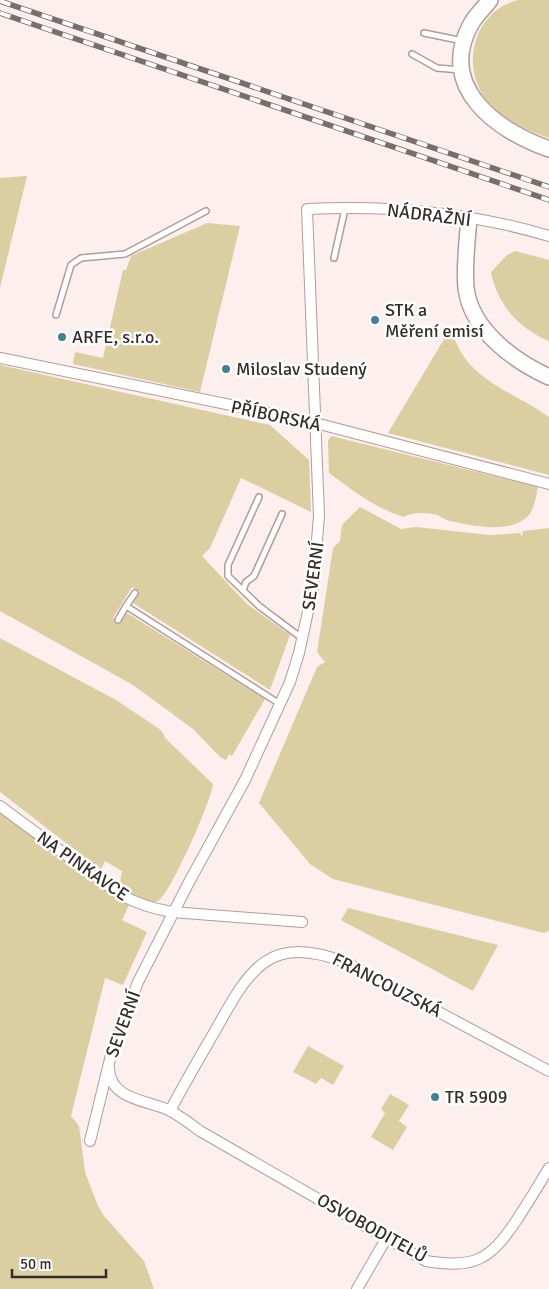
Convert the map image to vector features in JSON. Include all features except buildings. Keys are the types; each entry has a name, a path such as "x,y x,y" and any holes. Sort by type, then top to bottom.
{"main road":[{"path":"491,0 471,24 464,41 462,70 472,96 489,117 521,138 549,149"},
{"path":"469,219 466,246 466,289 476,316 487,331 513,356 549,377"}],"street":[{"name":"NÁDRAŽNÍ","path":"307,210 345,209 430,212 549,236"},
{"name":"SEVERNÍ","path":"90,1141 108,1065 138,982 172,912 245,780 295,669 303,639 313,588 318,541 319,499 307,210"},
{"name":"PŘÍBORSKÁ","path":"0,358 316,424 549,484"},
{"name":"NA PINKAVCE","path":"0,806 119,894 153,909 172,912"},
{"path":"172,912 302,922"},
{"name":"FRANCOUZSKÁ","path":"170,1111 247,976 275,957 297,951 323,954 347,962 549,1071"},
{"path":"108,1065 112,1083 120,1091 133,1099 170,1111"},
{"name":"OSVOBODITELŮ","path":"170,1111 200,1131 426,1260 449,1263 482,1258 502,1243 549,1168"},
{"path":"358,1289 386,1238"}],"lane":[{"path":"424,34 464,41"},
{"path":"412,54 437,68 462,70"},
{"path":"334,258 345,209"},
{"path":"56,315 71,265 81,258 125,254 206,211"},
{"path":"259,497 228,564 228,576 259,606 303,639"},
{"path":"243,590 246,582 254,576 282,514"},
{"path":"118,620 135,593"},
{"path":"126,606 280,704"}],"shaded area":[{"path":"518,0 549,0 549,138 506,118 485,98 477,84 473,55 476,40 482,26 491,15 503,6"},
{"path":"27,176 0,288 0,178"},
{"path":"207,223 240,226 200,392 73,364 75,352 103,358 123,270 126,270 131,256"},
{"path":"515,251 549,260 549,341 528,329 511,314 494,284 491,272 507,255"},
{"path":"450,329 458,347 472,367 492,383 549,417 549,475 388,433"},
{"path":"0,365 270,425 309,460 311,512 241,478 210,548 202,556 247,604 290,635 270,690 133,603 140,592 132,587 113,618 120,624 127,613 265,699 232,756 229,754 226,760 220,757 193,729 133,685 0,611"},
{"path":"331,436 538,487 534,506 528,516 521,522 501,527 469,525 446,520 429,513 415,513 404,517 374,504 329,473 328,441"},
{"path":"360,507 401,529 416,527 490,535 520,533 522,537 523,531 549,528 549,931 544,933 333,879 311,865 259,803 317,667 325,662 317,652 333,548 340,541 342,525"},
{"path":"0,638 116,700 161,730 166,739 213,784 206,808 190,846 172,882 158,901 148,902 119,888 122,871 105,861 101,870 0,792"},
{"path":"0,809 101,887 129,905 122,920 147,932 123,985 105,978 71,1116 79,1126 85,1172 98,1206 104,1216 144,1261 154,1289 0,1289"},
{"path":"348,908 498,945 473,991 341,920"},
{"path":"308,1046 344,1066 333,1085 321,1078 316,1084 293,1072"},
{"path":"390,1094 409,1105 399,1121 407,1127 393,1150 371,1137 385,1113 381,1109"}],"railway":[{"path":"0,1 549,187"},
{"path":"0,13 549,200"}],"place":[{"name":"STK a Měření emisí","path":"375,320"},
{"name":"ARFE, s.r.o.","path":"62,337"},
{"name":"Miloslav Studený","path":"226,369"},
{"name":"TR 5909","path":"435,1097"}]}
